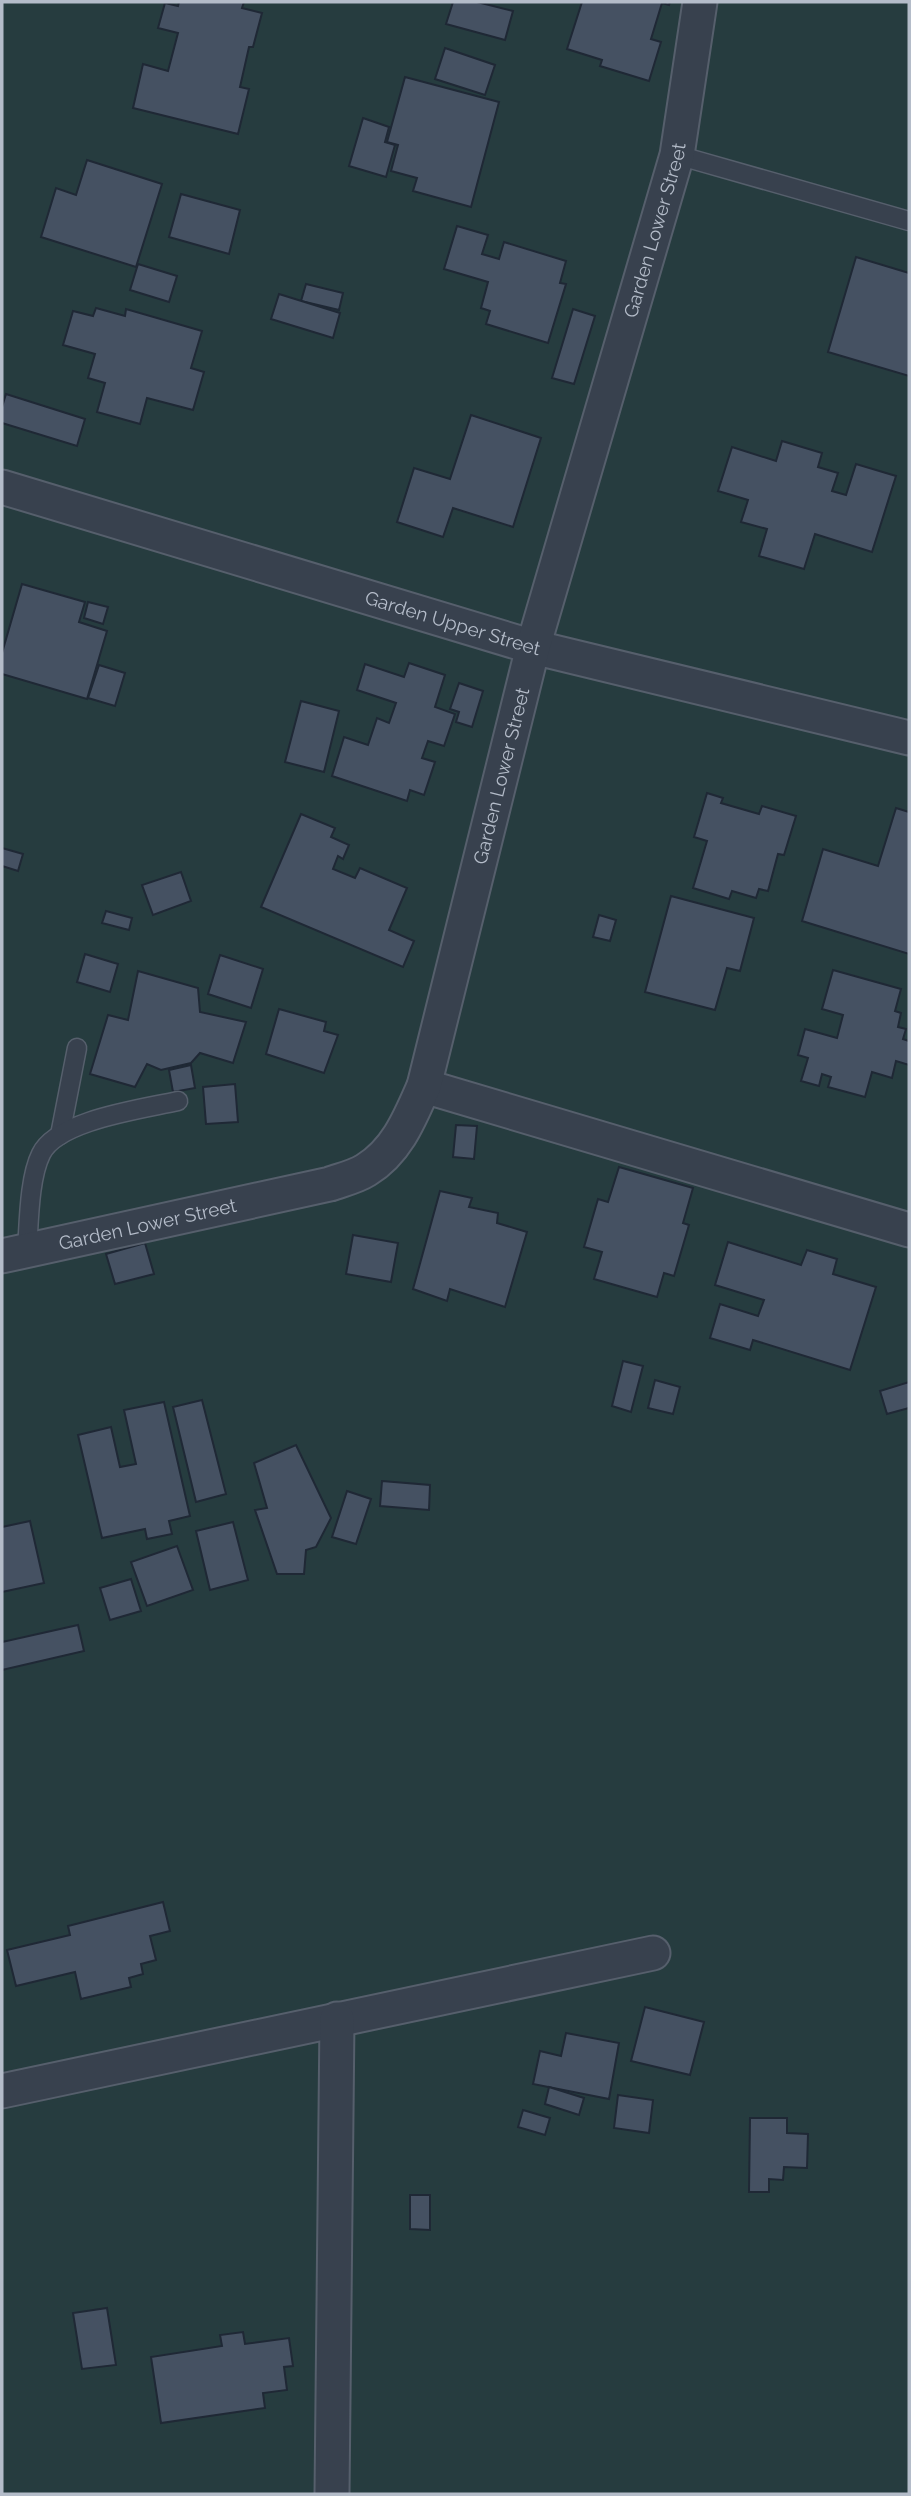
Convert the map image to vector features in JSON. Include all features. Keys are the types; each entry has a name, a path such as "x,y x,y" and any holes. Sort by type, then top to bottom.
{"street":[{"name":"Garden Lower Street","path":"14,1253 330,1184 365,1171 388,1153 407,1126 424,1086 533,647 677,155 701,2"},
{"name":"Garden Upper Street","path":"2,487 533,647 909,738"},
{"path":"424,1086 909,1230"},
{"path":"2,2091 653,1953"},
{"path":"332,2494 337,2019"}],"lane":[{"path":"677,155 909,221"},
{"path":"60,1135 77,1048"},
{"path":"14,1253 41,1153 60,1135 80,1123 178,1101"}],"green space":[{"path":"2,2 909,2 909,2494 2,2494"}],"building":[{"path":"179,2 244,2 242,8 262,13 253,47 249,47 240,87 249,89 238,134 133,108 143,64 168,71 178,33 158,28 165,3 178,6"},
{"path":"453,2 477,2 513,11 505,40 446,24"},
{"path":"582,2 670,2 669,5 662,3 651,39 661,42 649,81 600,66 602,60 567,49"},
{"path":"445,48 495,65 485,95 435,79"},
{"path":"405,77 499,102 471,207 413,191 417,178 391,171 398,145 387,142"},
{"path":"363,118 389,127 385,142 395,145 386,177 349,166"},
{"path":"87,160 162,184 136,267 41,237 56,188 76,195"},
{"path":"181,194 240,210 229,254 169,237"},
{"path":"457,226 488,235 482,254 499,259 504,242 566,261 560,283 566,284 548,343 486,324 490,311 481,308 488,282 444,269"},
{"path":"856,257 909,273 909,376 828,352"},
{"path":"138,264 177,276 169,302 130,290"},
{"path":"306,284 343,293 339,310 301,301"},
{"path":"279,294 340,313 333,338 271,319"},
{"path":"96,308 125,316 126,309 202,331 191,368 204,372 193,410 147,398 140,424 97,412 105,383 88,378 95,354 63,345 73,311 93,316"},
{"path":"573,309 595,316 574,384 552,378"},
{"path":"6,394 85,419 77,446 2,423 2,407"},
{"path":"471,415 541,438 513,527 453,508 443,537 397,522 414,468 450,479"},
{"path":"782,441 822,453 818,467 838,473 832,491 846,495 856,464 896,476 872,552 815,534 804,569 759,556 767,529 741,522 748,500 718,491 732,447 776,461"},
{"path":"22,584 85,602 79,622 107,631 87,699 2,674 2,653"},
{"path":"88,602 108,607 103,624 84,618"},
{"path":"409,663 445,675 435,707 455,714 444,746 428,741 422,758 435,762 424,795 410,790 407,801 332,776 344,737 368,745 377,718 389,723 396,703 357,690 365,664 404,677"},
{"path":"99,665 125,673 115,706 88,698"},
{"path":"459,683 483,691 472,727 456,722 459,712 450,709"},
{"path":"301,701 339,711 324,772 285,762"},
{"path":"707,793 723,798 721,803 759,814 762,806 796,816 784,855 778,854 768,891 759,889 756,898 732,891 729,899 693,888 707,841 694,837"},
{"path":"896,808 909,812 909,954 802,921 823,849 878,866"},
{"path":"301,814 335,828 331,837 349,845 343,859 338,856 333,869 355,878 360,868 407,888 389,930 414,941 403,967 261,907"},
{"path":"2,848 23,854 18,871 2,866"},
{"path":"181,872 191,901 153,915 142,885"},
{"path":"671,896 754,918 740,971 727,968 715,1010 645,992"},
{"path":"106,911 132,918 129,930 102,923"},
{"path":"599,915 616,920 610,941 593,937"},
{"path":"85,954 118,964 110,992 77,982"},
{"path":"220,955 263,969 251,1008 208,994"},
{"path":"833,970 901,989 895,1011 901,1013 898,1027 906,1029 903,1039 909,1041 909,1065 896,1061 892,1078 872,1072 865,1097 828,1087 831,1077 822,1074 819,1086 801,1081 808,1058 798,1055 805,1029 837,1038 843,1015 822,1009"},
{"path":"138,971 198,988 200,1012 246,1022 233,1063 200,1053 191,1063 161,1070 147,1064 135,1087 90,1074 108,1015 128,1020"},
{"path":"279,1009 326,1022 324,1031 338,1035 324,1073 266,1054"},
{"path":"191,1065 195,1088 173,1092 169,1070"},
{"path":"235,1084 238,1122 206,1124 203,1087"},
{"path":"456,1125 477,1126 474,1159 453,1157"},
{"path":"619,1167 693,1188 683,1223 689,1225 674,1276 664,1273 657,1297 594,1279 602,1252 584,1247 598,1199 608,1202"},
{"path":"440,1191 472,1198 469,1207 498,1213 497,1223 527,1232 505,1307 450,1289 447,1301 413,1289"},
{"path":"353,1235 398,1243 391,1282 346,1274"},
{"path":"728,1242 801,1265 807,1250 837,1259 833,1274 876,1287 850,1370 753,1340 750,1350 710,1338 720,1304 758,1316 764,1300 715,1285"},
{"path":"145,1243 154,1274 115,1284 106,1254"},
{"path":"623,1361 643,1366 631,1412 612,1406"},
{"path":"655,1380 680,1387 673,1414 648,1408"},
{"path":"909,1382 909,1408 887,1414 880,1391"},
{"path":"202,1400 226,1494 196,1502 173,1407"},
{"path":"164,1402 190,1516 169,1521 172,1534 147,1539 145,1529 102,1538 78,1435 111,1427 120,1467 136,1464 124,1410"},
{"path":"296,1445 331,1518 316,1547 306,1550 304,1574 277,1574 255,1510 267,1508 254,1463"},
{"path":"382,1481 430,1485 429,1510 380,1506"},
{"path":"347,1491 371,1499 356,1544 332,1537"},
{"path":"30,1521 44,1583 2,1592 2,1527"},
{"path":"233,1522 248,1580 210,1590 196,1531"},
{"path":"177,1546 193,1590 147,1606 131,1562"},
{"path":"131,1579 141,1611 110,1620 100,1588"},
{"path":"78,1625 84,1651 2,1670 2,1642"},
{"path":"163,1902 170,1931 150,1936 156,1960 141,1964 143,1974 129,1978 131,1987 81,1999 75,1972 16,1986 7,1950 70,1935 68,1926"},
{"path":"645,2007 704,2022 690,2075 631,2061"},
{"path":"566,2033 619,2043 609,2099 533,2084 540,2051 561,2056"},
{"path":"549,2087 584,2098 579,2115 545,2104"},
{"path":"618,2095 653,2100 649,2133 614,2128"},
{"path":"523,2110 550,2118 545,2135 518,2127"},
{"path":"750,2118 787,2118 787,2133 808,2134 807,2168 784,2167 783,2180 769,2179 769,2192 749,2192"},
{"path":"410,2195 430,2195 430,2230 410,2229"},
{"path":"107,2308 116,2365 82,2369 73,2313"},
{"path":"243,2332 245,2344 289,2338 293,2366 284,2367 287,2390 263,2393 265,2408 161,2423 151,2357 222,2346 220,2335"}]}
